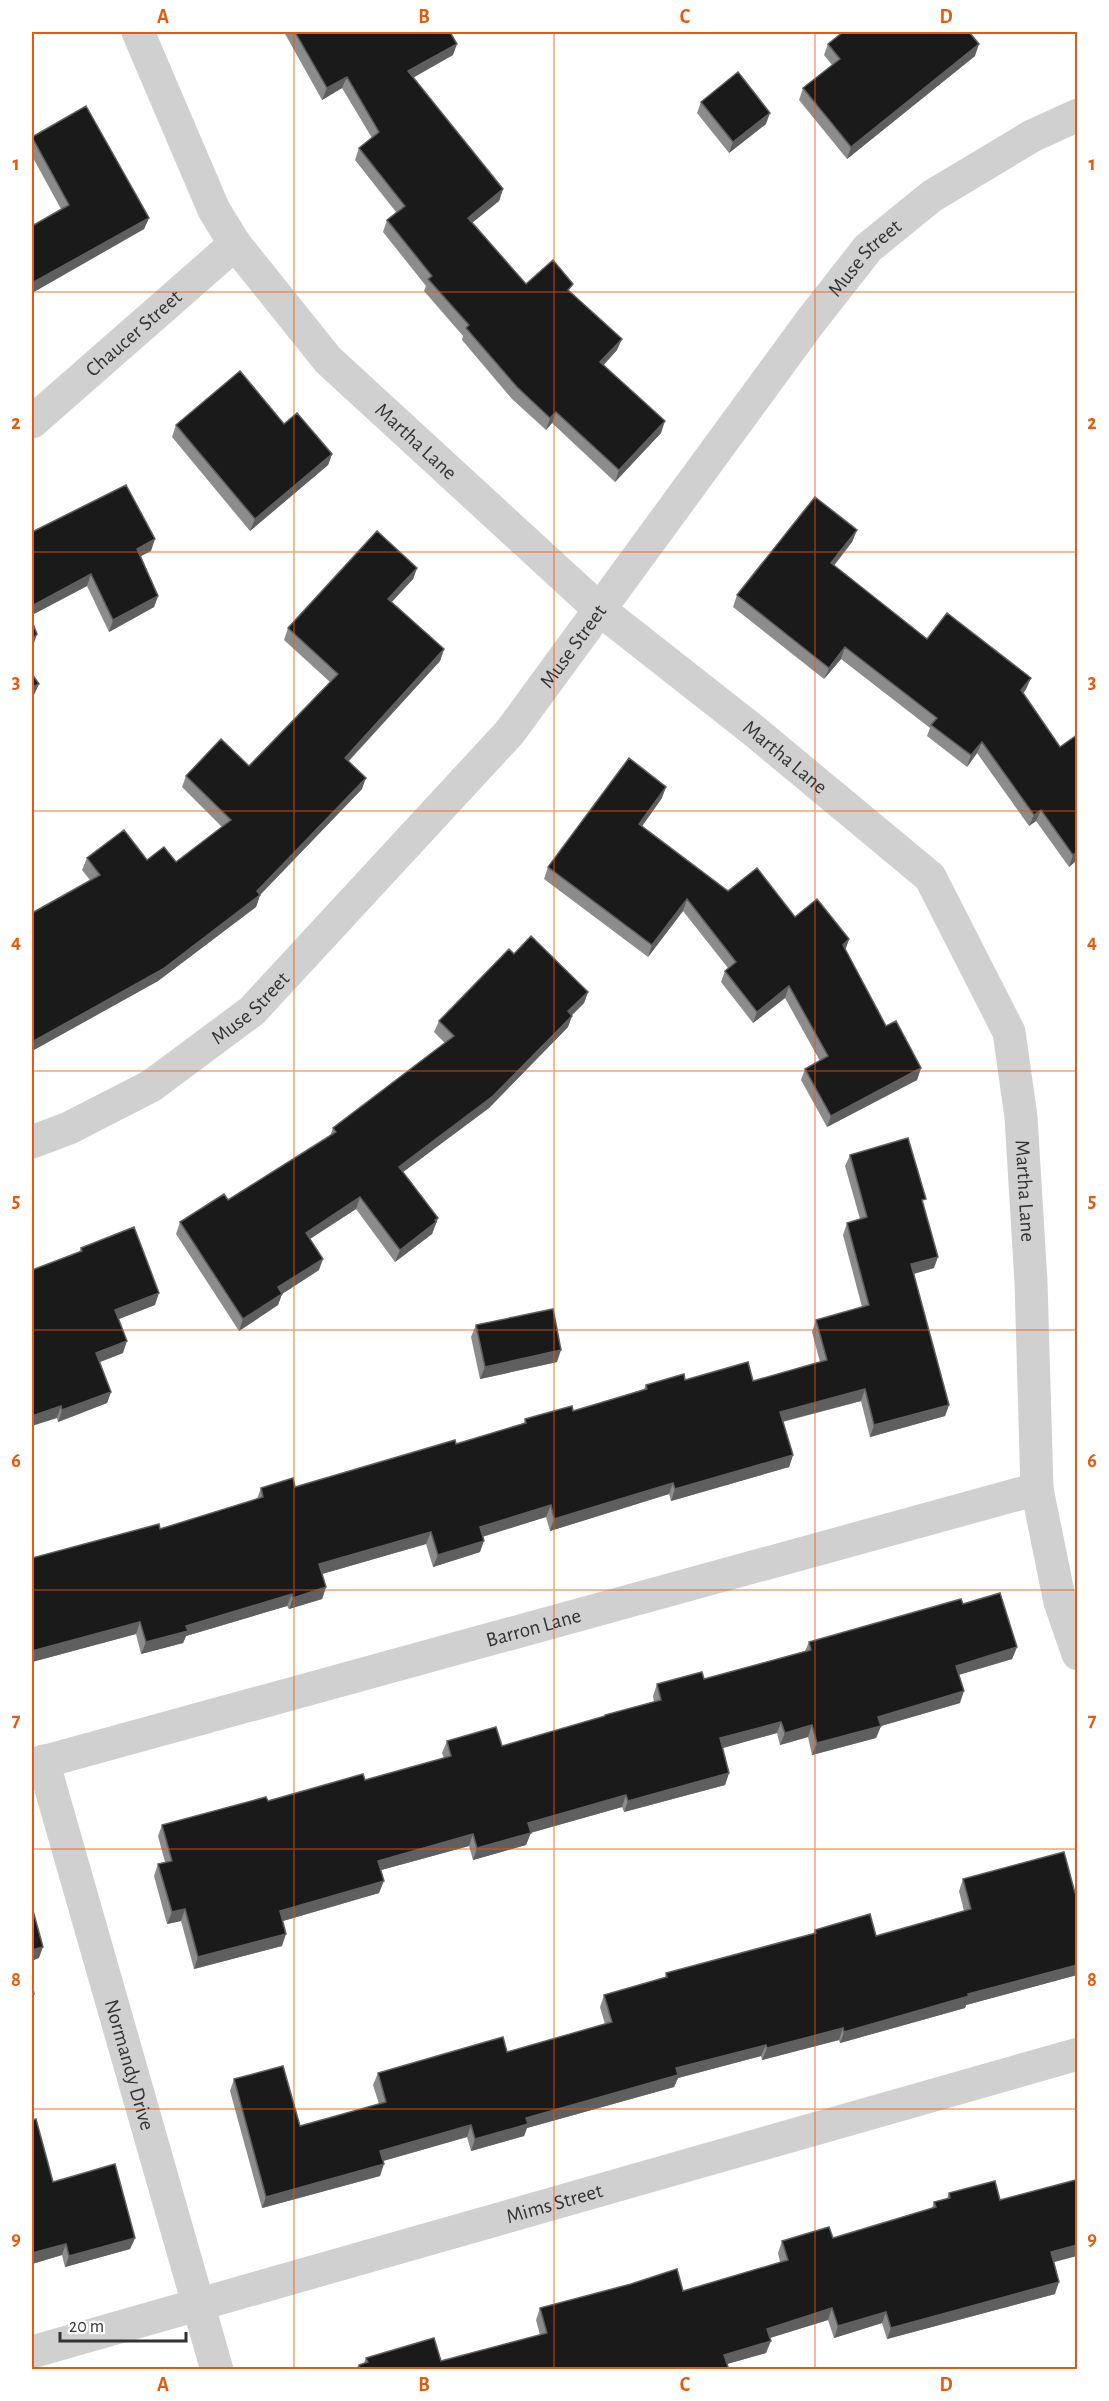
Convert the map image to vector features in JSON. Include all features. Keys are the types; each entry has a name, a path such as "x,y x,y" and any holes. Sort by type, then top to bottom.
{"street":[{"name":"Martha Lane","path":"138,32 214,210 235,244 328,360 599,609 753,730 930,877 1009,1032 1022,1129 1031,1282 1037,1489 1060,1602 1077,1654"},
{"name":"Muse Street","path":"32,1142 69,1128 151,1086 252,1011 510,732 810,322 868,248 932,196 1032,136 1077,115"},
{"name":"Chaucer Street","path":"32,422 235,244"},
{"name":"Barron Lane","path":"37,1763 1037,1489"},
{"name":"Normandy Drive","path":"37,1763 217,2370"},
{"name":"Mims Street","path":"32,2352 1077,2054"}],"building":[{"path":"295,32 450,32 457,44 408,71 503,189 468,218 526,284 553,260 573,284 568,290 622,339 600,362 665,421 619,470 556,412 550,418 517,387 466,328 469,325 428,279 432,276 387,220 405,206 359,148 379,132 347,77 327,88"},
{"path":"843,32 969,32 979,44 851,147 803,88 840,59 828,44"},
{"path":"738,72 770,113 733,142 701,102"},
{"path":"86,106 149,218 32,283 32,226 69,205 32,137"},
{"path":"240,371 284,424 297,413 332,454 255,519 176,425"},
{"path":"126,485 155,539 137,549 158,596 113,620 91,574 32,606 32,532"},
{"path":"815,497 857,530 831,563 927,639 947,613 1031,678 1021,690 1060,747 1077,735 1077,852 1073,855 1041,810 1034,815 982,742 971,755 931,725 937,718 845,647 829,668 737,595"},
{"path":"377,531 417,568 388,599 444,649 345,758 366,778 257,891 260,895 163,969 32,1042 32,913 100,875 87,858 124,830 147,860 164,847 176,862 231,820 186,776 221,739 249,766 338,674 288,628"},
{"path":"32,621 37,634 32,640"},
{"path":"32,674 39,684 32,687"},
{"path":"629,758 666,787 639,824 728,891 757,868 795,917 817,899 849,939 843,945 886,1026 896,1021 921,1068 831,1116 805,1069 828,1056 789,986 757,1012 725,971 736,962 687,899 652,945 548,867"},
{"path":"531,936 588,992 568,1011 572,1016 493,1096 399,1167 438,1218 436,1222 400,1250 360,1197 306,1233 323,1259 278,1287 282,1294 243,1319 180,1222 224,1194 228,1200 336,1132 333,1128 454,1036 439,1021 509,949 514,954"},
{"path":"908,1138 926,1199 922,1200 938,1257 911,1264 949,1405 874,1425 865,1389 780,1412 793,1455 675,1489 673,1483 554,1519 551,1505 480,1527 484,1541 438,1555 431,1532 319,1564 326,1587 293,1598 292,1594 186,1626 188,1631 146,1642 140,1622 32,1651 32,1558 159,1524 160,1529 263,1497 261,1488 293,1478 295,1487 455,1440 456,1444 526,1423 525,1419 572,1406 573,1411 647,1389 646,1385 684,1374 685,1380 748,1362 753,1381 827,1360 816,1320 869,1305 847,1223 867,1217 850,1155"},
{"path":"134,1227 159,1293 115,1310 127,1341 96,1353 111,1392 62,1410 61,1406 32,1416 32,1270 82,1251 81,1248"},
{"path":"553,1309 561,1350 485,1367 476,1325"},
{"path":"1000,1593 1017,1647 956,1666 964,1691 878,1717 881,1726 817,1743 812,1725 785,1733 781,1722 720,1738 729,1773 628,1801 626,1795 528,1823 531,1833 477,1848 473,1834 378,1861 384,1881 280,1911 286,1934 198,1957 185,1909 172,1912 158,1864 172,1861 162,1825 266,1797 268,1801 363,1774 365,1780 451,1756 447,1741 496,1727 502,1746 661,1700 657,1684 702,1672 704,1679 811,1650 809,1642 961,1599 963,1604"},
{"path":"1064,1852 1075,1893 1077,1893 1077,1965 968,1994 969,1996 844,2032 843,2028 676,2068 678,2075 526,2118 528,2124 475,2139 471,2125 380,2151 384,2164 266,2197 234,2079 283,2066 300,2126 386,2102 378,2073 503,2037 507,2052 612,2022 604,1995 667,1977 666,1973 816,1933 815,1930 870,1914 876,1936 971,1909 963,1879"},
{"path":"32,1907 43,1947 32,1950"},
{"path":"36,2119 53,2182 115,2164 135,2238 69,2256 66,2244 32,2253 32,2120"},
{"path":"1076,2180 1077,2245 1051,2252 1059,2282 891,2328 886,2312 838,2326 832,2308 767,2329 771,2341 724,2355 729,2370 351,2370 368,2362 366,2358 434,2338 441,2361 547,2333 540,2308 631,2284 677,2269 683,2291 788,2260 782,2241 829,2227 833,2238 936,2207 934,2202 950,2198 949,2193 995,2181 1000,2200"}]}
